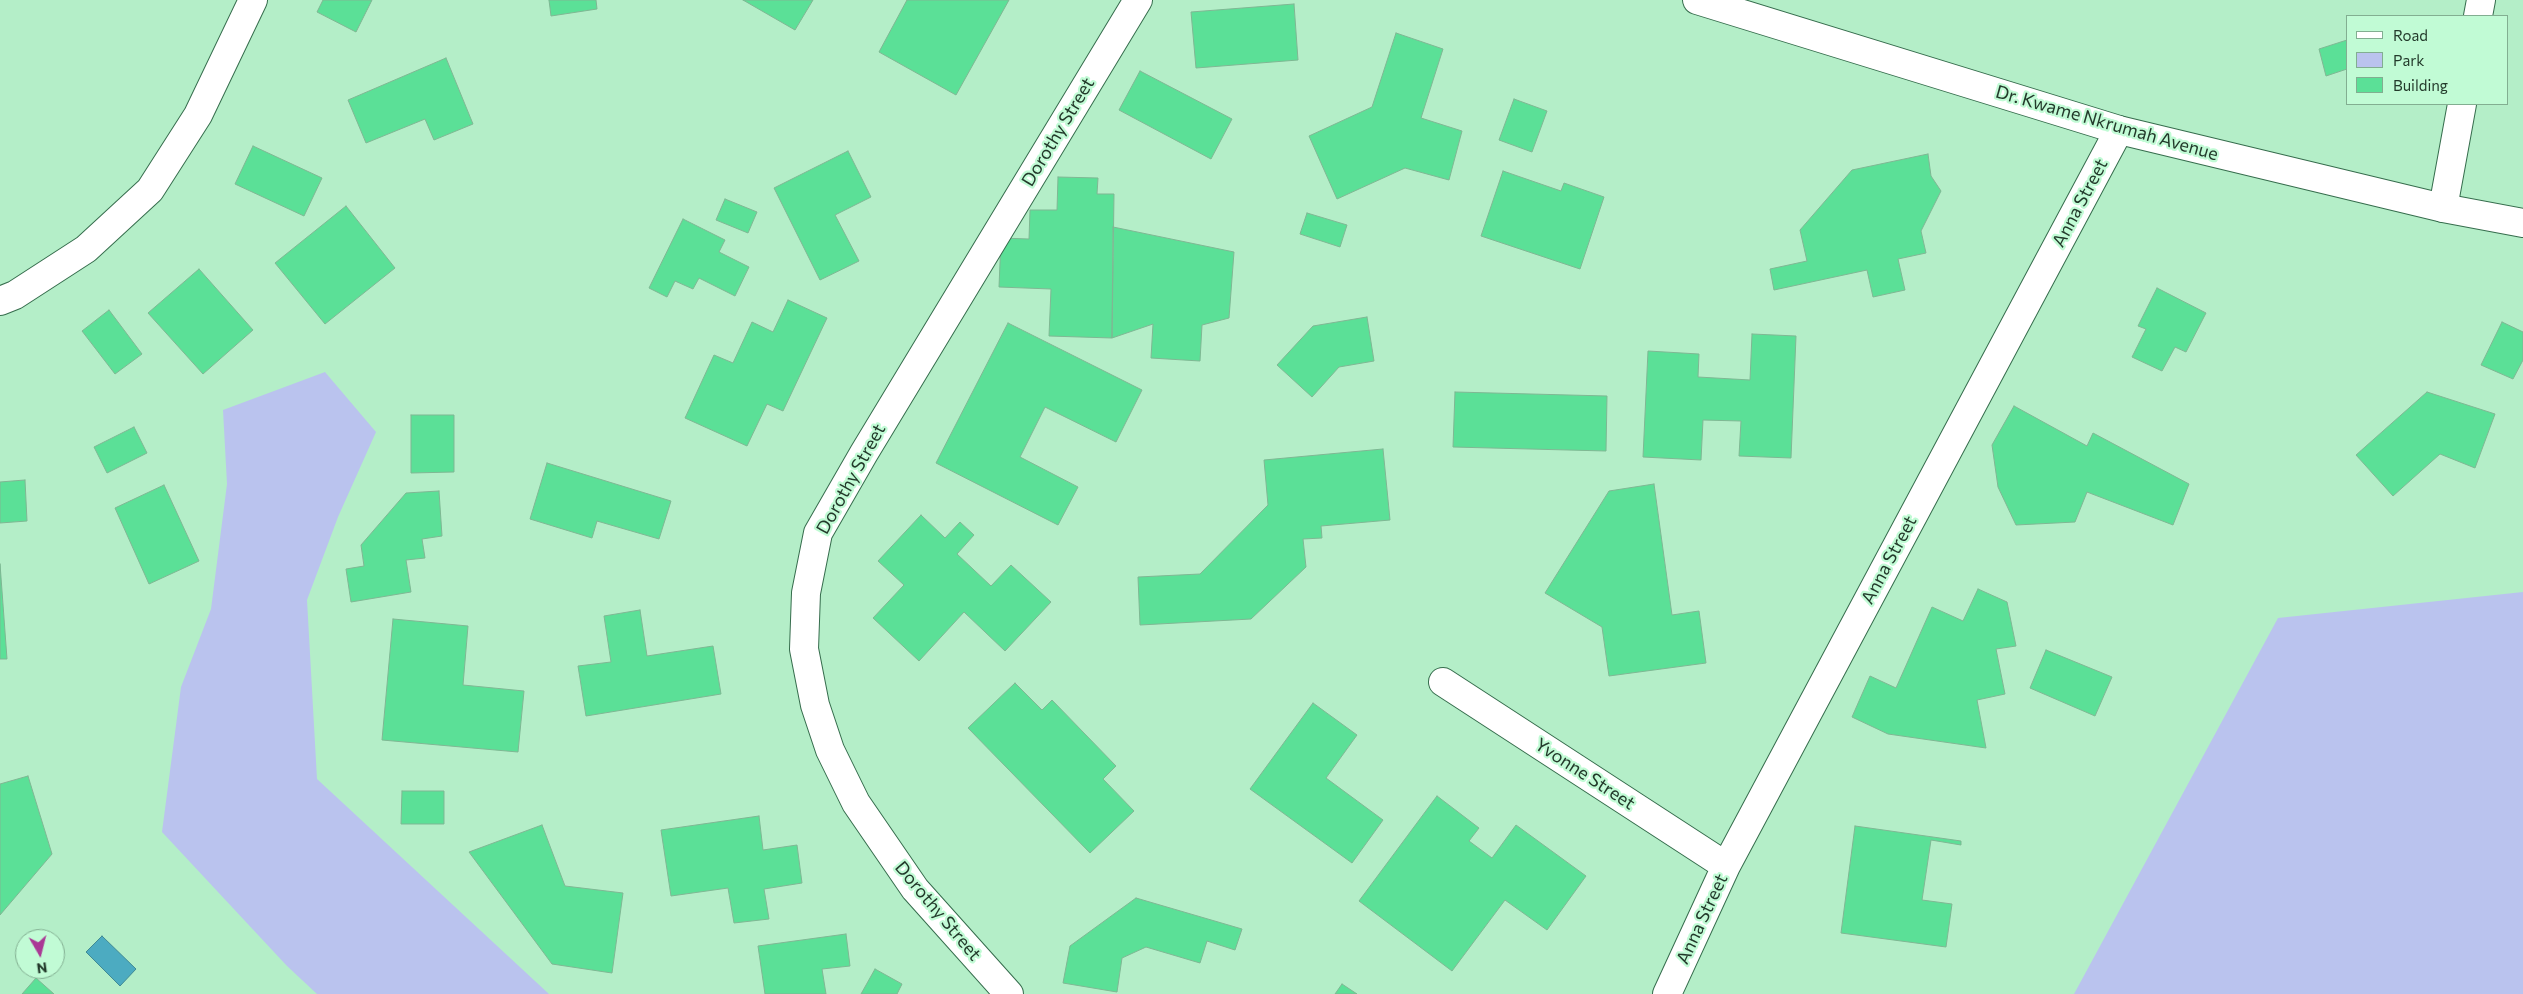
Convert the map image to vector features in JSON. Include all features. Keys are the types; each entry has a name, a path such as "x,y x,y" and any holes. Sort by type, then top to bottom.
{"street":[{"path":"0,301 15,295 86,249 150,190 198,115 253,0"},
{"name":"Dorothy Street","path":"1009,994 915,889 856,803 830,750 815,705 804,649 806,593 818,533 864,453 1138,0"},
{"name":"Dr. Kwame Nkrumah Avenue","path":"1697,0 2119,130 2443,208 2523,223"},
{"path":"2478,15 2481,0"},
{"path":"2443,208 2462,105"},
{"name":"Anna Street","path":"1667,994 1726,866 2119,130"},
{"name":"Yvonne Street","path":"1443,682 1726,866"}],"green space":[{"path":"325,372 376,432 338,517 307,600 317,779 549,994 317,994 287,966 162,832 181,687 211,609 227,484 223,410"},
{"path":"2523,592 2523,994 2074,994 2278,618"}],"shaded area":[{"path":"102,936 136,969 120,986 86,952"}],"building":[{"path":"323,0 372,0 356,32 317,12"},
{"path":"549,0 596,0 597,9 551,16"},
{"path":"743,0 813,0 795,30"},
{"path":"907,0 1009,0 956,95 879,52"},
{"path":"1294,4 1298,60 1196,68 1191,12"},
{"path":"1396,33 1443,49 1421,118 1462,131 1449,180 1405,168 1337,199 1309,136 1372,107"},
{"path":"2346,40 2346,69 2326,76 2319,49"},
{"path":"446,58 473,124 434,140 425,119 366,143 348,100"},
{"path":"1140,71 1232,119 1211,159 1119,110"},
{"path":"1514,99 1547,111 1532,152 1499,140"},
{"path":"253,146 322,178 304,216 235,184"},
{"path":"848,151 871,197 835,215 859,261 820,280 774,188"},
{"path":"1928,154 1931,176 1941,191 1921,231 1926,253 1898,259 1905,290 1873,297 1867,270 1774,290 1770,269 1807,261 1800,230 1852,170"},
{"path":"1503,171 1561,191 1564,183 1604,197 1580,269 1481,236"},
{"path":"1058,177 1098,178 1097,194 1114,194 1112,338 1049,336 1051,289 999,287 1001,238 1029,239 1030,210 1057,210"},
{"path":"725,199 757,212 748,233 716,220"},
{"path":"346,206 395,268 325,324 275,263"},
{"path":"1307,213 1347,225 1340,247 1300,234"},
{"path":"683,219 725,240 719,252 749,267 735,296 699,278 693,289 675,281 667,297 649,288"},
{"path":"1113,227 1234,252 1229,318 1202,325 1200,361 1151,358 1153,324 1112,338"},
{"path":"199,269 253,330 203,374 148,313"},
{"path":"2157,288 2206,313 2186,352 2175,347 2162,371 2132,357 2146,329 2138,326"},
{"path":"788,300 827,318 783,411 767,404 747,446 685,418 714,355 733,363 752,322 773,332"},
{"path":"109,310 142,354 115,374 82,331"},
{"path":"1367,317 1374,361 1339,367 1312,397 1277,365 1313,326"},
{"path":"2502,322 2523,332 2523,360 2513,379 2481,365"},
{"path":"1008,323 1142,390 1116,442 1045,407 1020,457 1078,487 1058,525 936,463"},
{"path":"1752,334 1796,336 1791,458 1739,456 1741,421 1703,420 1701,460 1643,457 1648,351 1699,354 1698,377 1750,380"},
{"path":"1455,392 1607,396 1606,451 1453,447"},
{"path":"2427,392 2495,414 2475,468 2440,454 2393,496 2356,455"},
{"path":"2014,406 2087,446 2093,433 2189,484 2173,525 2087,492 2075,522 2016,525 1998,487 1992,445"},
{"path":"411,415 454,415 454,472 411,473"},
{"path":"134,427 147,453 107,473 94,447"},
{"path":"1383,449 1390,520 1321,526 1322,538 1303,539 1306,567 1251,619 1140,625 1138,577 1200,574 1268,505 1264,460"},
{"path":"547,463 671,501 659,539 597,521 592,538 530,519"},
{"path":"25,480 27,521 0,523 0,482"},
{"path":"1654,484 1672,615 1699,611 1706,663 1609,676 1602,627 1545,593 1609,491"},
{"path":"164,485 199,561 149,584 115,508"},
{"path":"439,491 442,536 422,539 425,558 406,560 411,592 351,602 346,569 364,566 361,545 406,493"},
{"path":"921,515 945,538 960,522 974,535 957,554 991,586 1011,565 1051,602 1005,651 964,612 919,661 873,618 904,585 878,561"},
{"path":"0,564 7,659 0,659"},
{"path":"1978,589 2007,602 2016,646 1996,649 2005,694 1977,700 1986,748 1888,734 1852,717 1870,676 1896,688 1932,607 1963,621"},
{"path":"640,610 647,656 713,646 721,694 586,716 578,666 611,662 604,616"},
{"path":"393,619 468,626 463,685 524,691 518,752 382,740"},
{"path":"2046,650 2112,677 2095,716 2030,688"},
{"path":"1015,683 1042,710 1052,700 1116,766 1103,779 1134,811 1090,853 968,728"},
{"path":"1313,703 1357,735 1326,778 1383,820 1352,863 1250,789"},
{"path":"28,776 52,854 0,915 0,784"},
{"path":"402,791 444,791 444,824 401,824"},
{"path":"1437,796 1479,828 1469,841 1492,858 1516,825 1586,876 1547,930 1505,900 1452,971 1359,901"},
{"path":"759,816 763,850 797,845 802,883 764,889 769,919 734,923 728,888 671,896 661,830"},
{"path":"542,825 565,886 623,893 612,973 552,964 469,852"},
{"path":"1855,826 1961,841 1961,845 1931,840 1922,900 1952,904 1946,947 1841,933"},
{"path":"1136,898 1242,929 1235,950 1207,941 1200,963 1146,947 1122,958 1117,992 1063,983 1070,946"},
{"path":"846,934 850,966 822,969 826,994 765,994 758,946"},
{"path":"875,969 902,984 897,994 861,994"},
{"path":"37,979 54,994 22,994"},
{"path":"1342,984 1357,994 1335,994"}]}
